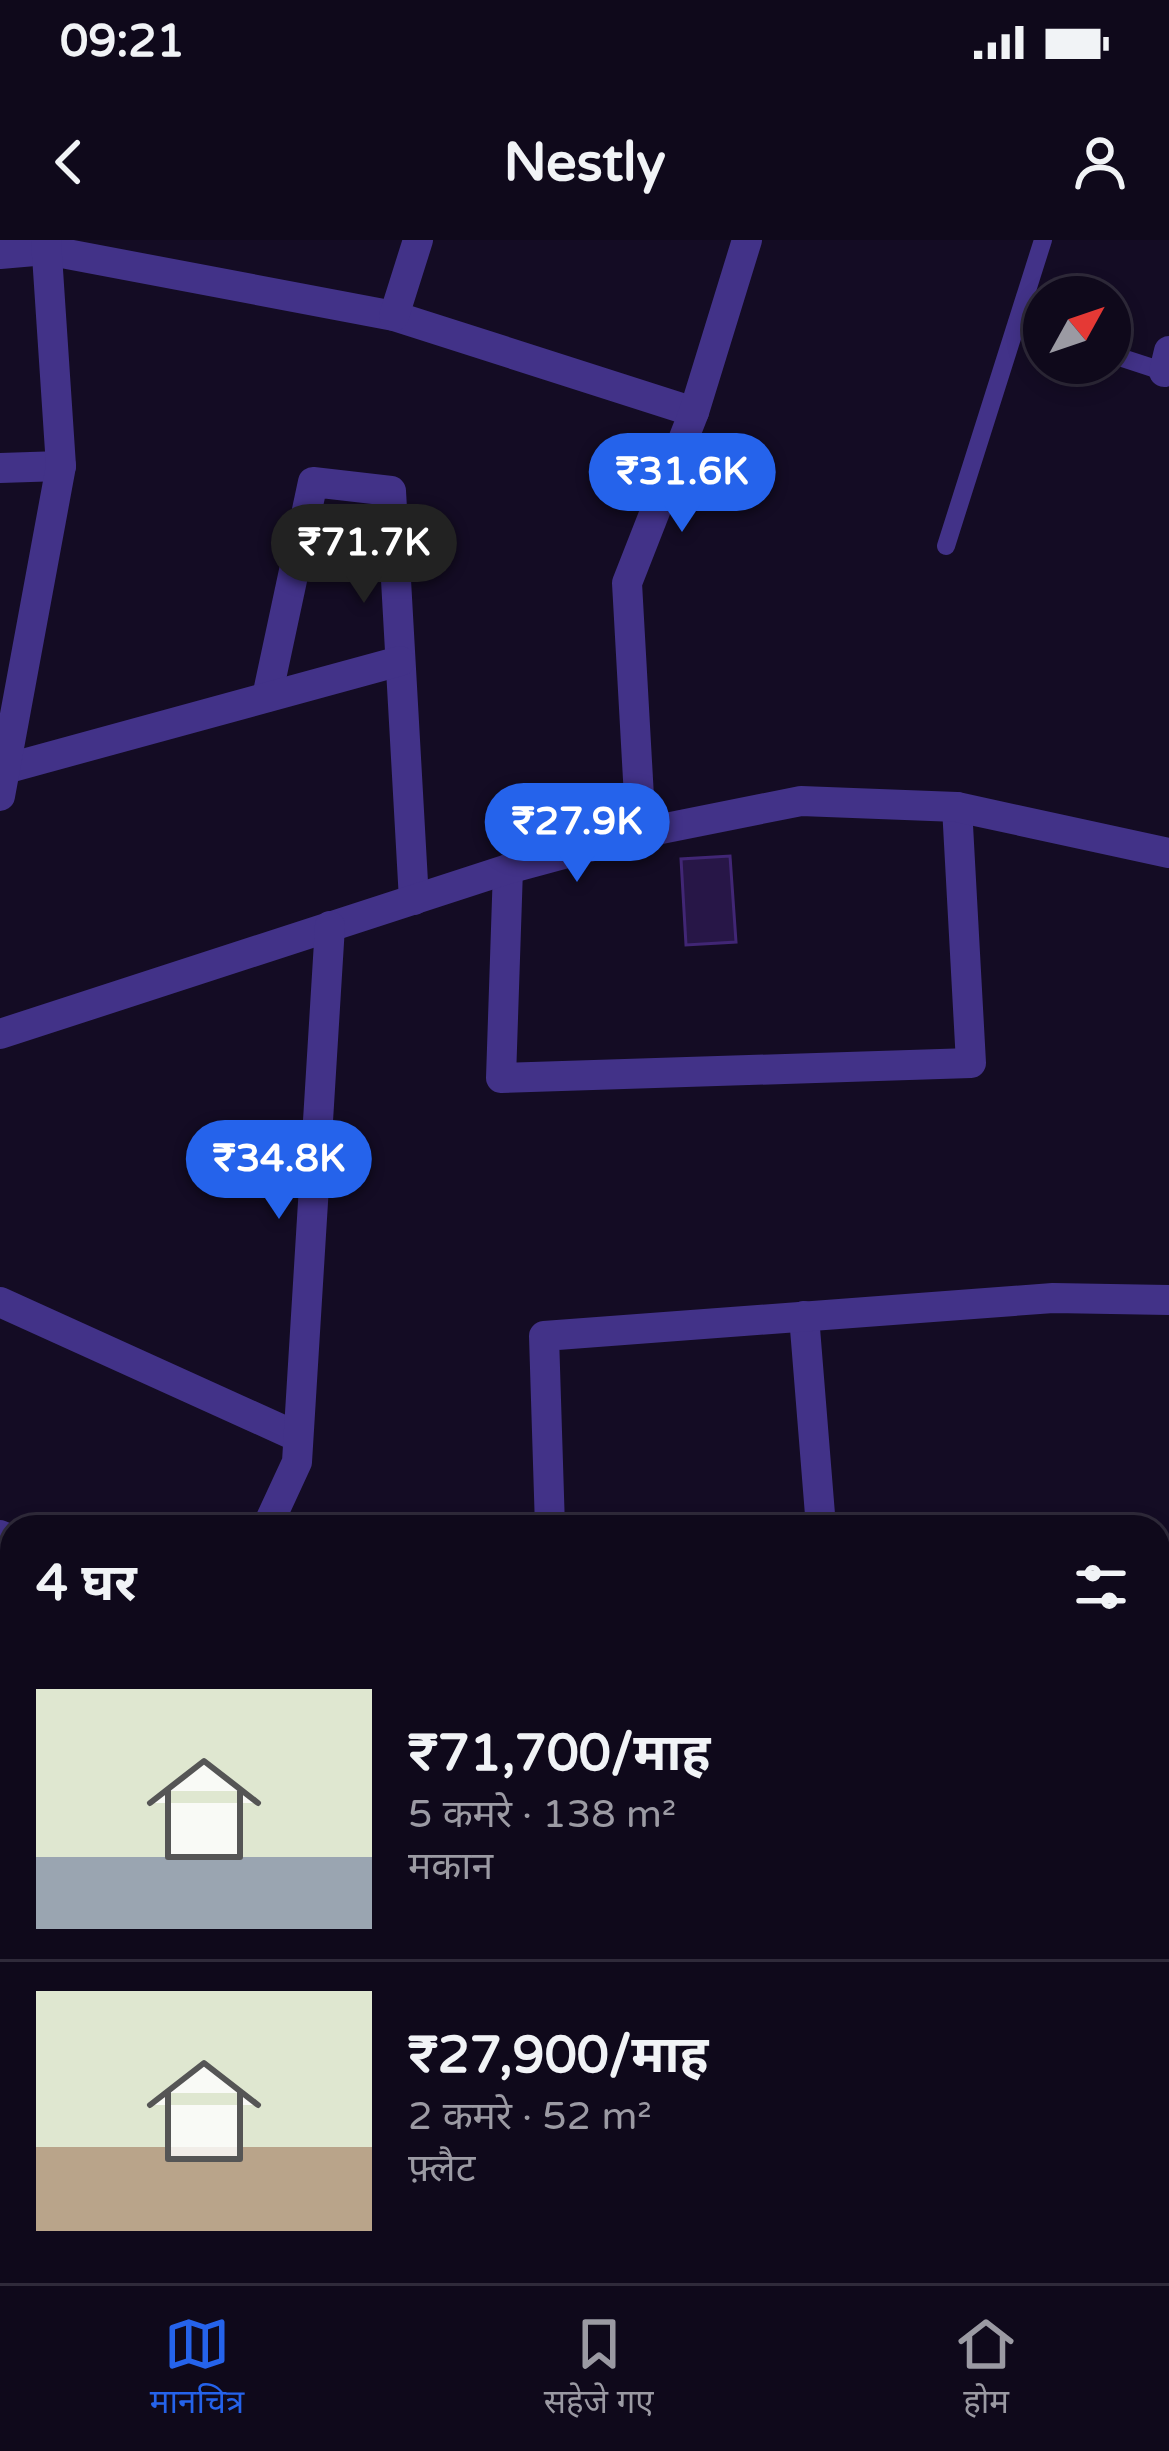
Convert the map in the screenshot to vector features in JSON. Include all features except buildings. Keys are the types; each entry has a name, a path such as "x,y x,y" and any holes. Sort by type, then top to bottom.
{"street":[{"path":"394,316 418,240"},
{"path":"641,833 627,584 694,412 747,240"},
{"path":"46,245 61,466 6,727 2,783 266,697 400,661"},
{"path":"0,254 46,245 394,316 694,412"},
{"path":"0,468 61,466"},
{"path":"266,697 313,482 391,491 414,900"},
{"path":"0,1034 508,869 641,833 801,801 957,808 1169,853"},
{"path":"508,869 501,1078 971,1064 957,808"},
{"path":"273,1515 297,1462 330,926"},
{"path":"550,1515 544,1336 1053,1298 1169,1300"},
{"path":"0,1302 298,1437"},
{"path":"804,1316 820,1515"}],"lane":[{"path":"946,546 1043,240"},
{"path":"1017,323 1023,325"},
{"path":"1131,358 1167,365"}]}
